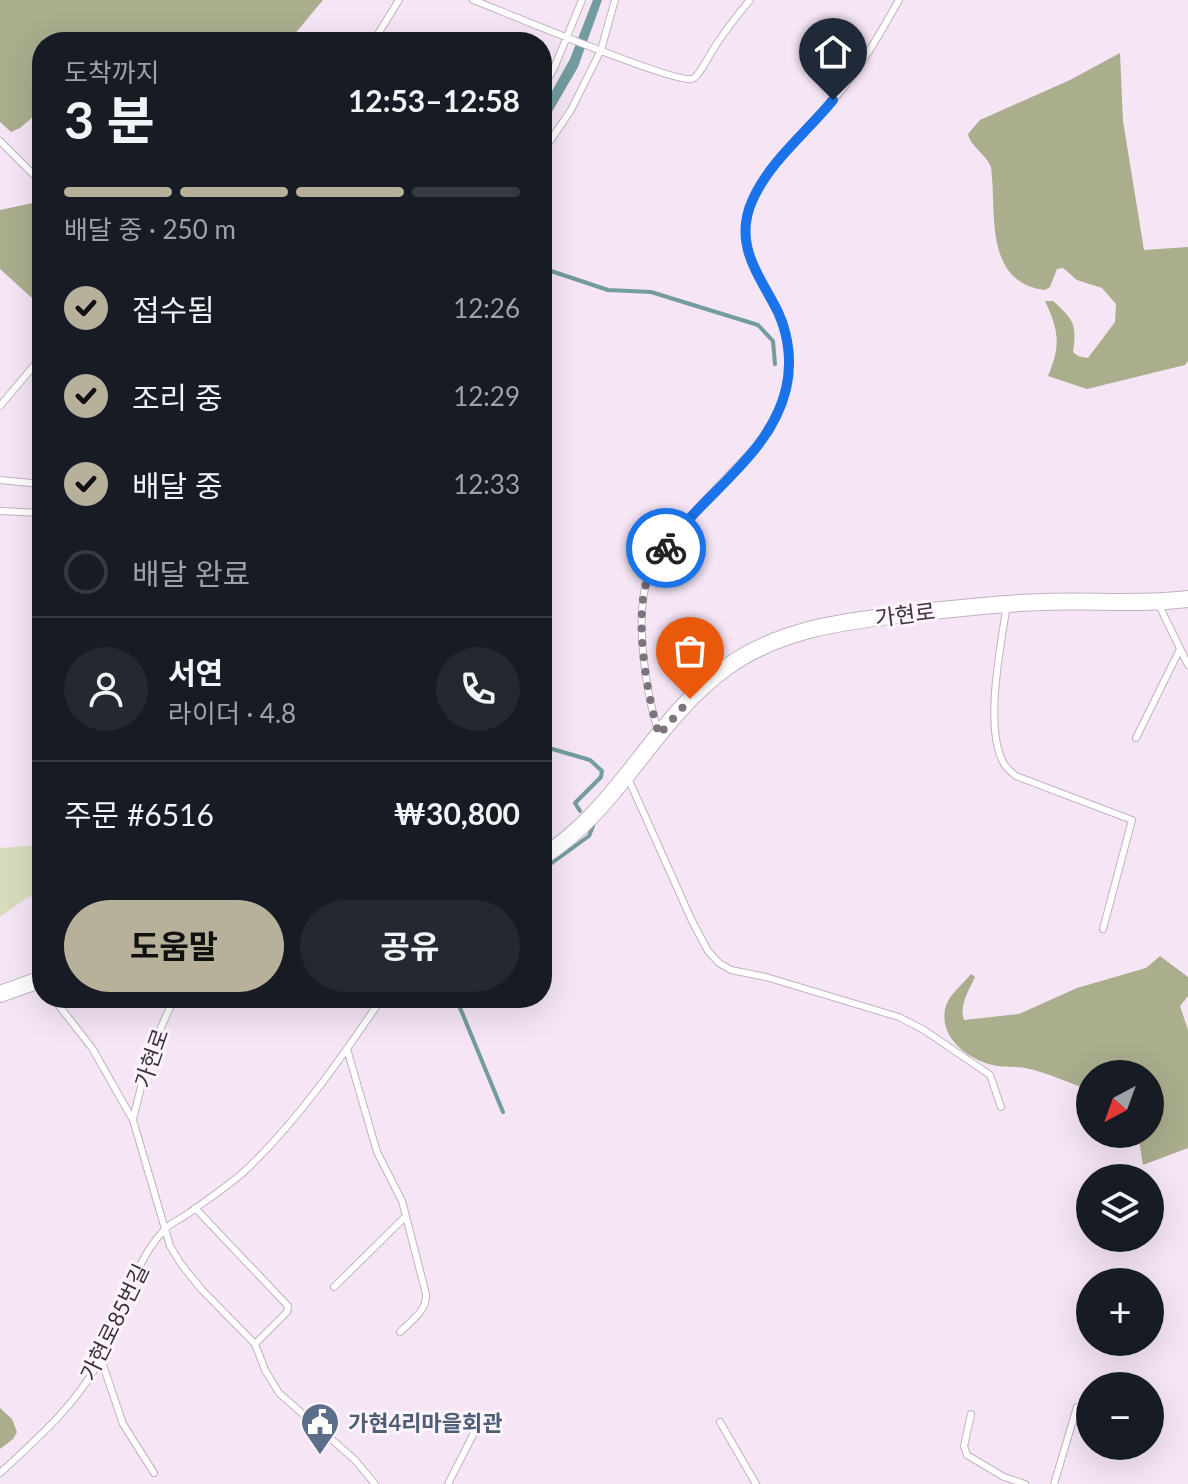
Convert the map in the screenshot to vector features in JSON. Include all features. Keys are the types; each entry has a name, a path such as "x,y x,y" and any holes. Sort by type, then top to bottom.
{"street":[{"name":"가현로","path":"552,849 608,798 690,699 726,667 762,645 805,631 869,618 1007,604 1158,603 1188,599"},
{"path":"0,994 32,984"}],"lane":[{"path":"379,32 399,0"},
{"path":"473,0 679,79 691,79 698,75 719,39 750,0"},
{"path":"552,68 582,0"},
{"path":"552,138 571,110 601,50 615,0"},
{"path":"659,735 648,700 645,666 643,619 647,581 669,543 770,430 780,411 787,386 787,338 778,312 749,259 746,235 751,202 774,165 844,87 871,50 899,0"},
{"path":"0,141 32,173"},
{"path":"0,406 32,368"},
{"path":"0,480 32,483"},
{"path":"0,511 32,513"},
{"path":"1158,603 1188,665"},
{"path":"1007,604 996,685 995,719 1003,764 1016,776 1132,820 1103,929"},
{"path":"1136,738 1180,649"},
{"path":"627,774 692,921 708,951 719,963 731,970 766,977 899,1017 924,1030 990,1075 1001,1107"},
{"path":"61,1008 92,1048 133,1120 170,1246 181,1264 255,1344 265,1370 279,1393 355,1460 375,1484"},
{"name":"가현로","path":"133,1120 149,1055 170,1008"},
{"name":"가현로85번길","path":"0,1473 53,1425 76,1398 101,1359 128,1291 148,1252 165,1228 244,1171 268,1147 347,1049 375,1008"},
{"path":"347,1049 377,1152 402,1201 427,1302 400,1332"},
{"path":"195,1208 288,1306 287,1312 255,1344"},
{"path":"334,1287 405,1217"},
{"path":"101,1359 123,1424 154,1473"},
{"path":"1054,1484 1076,1410"},
{"path":"971,1414 964,1446 967,1455 1004,1477 1025,1484"},
{"path":"720,1422 756,1484"},
{"path":"448,1484 477,1427"}],"shaded area":[{"path":"0,0 323,0 296,32 32,32 32,118 11,132 0,122"},
{"path":"593,0 602,0 578,67 552,112 552,91 570,59"},
{"path":"1120,53 1123,121 1144,250 1188,247 1188,361 1185,365 1087,389 1048,376 1057,338 1045,301 1053,301 1070,318 1075,335 1073,352 1088,358 1115,322 1116,304 1102,288 1077,280 1063,268 1057,269 1050,287 1045,290 1025,284 1011,274 1002,260 997,243 991,167 968,134 980,120 1070,80"},
{"path":"32,203 32,298 0,269 0,210"},
{"path":"32,846 32,896 0,917 0,848"},
{"path":"1160,956 1188,977 1188,996 1180,1006 1188,1030 1188,1148 1146,1164 1143,1164 1140,1148 1164,1148 1164,1060 1076,1060 1076,1085 1021,1067 983,1062 963,1051 949,1035 945,1025 947,1003 971,974 975,977 964,1003 964,1020 1019,1014 1077,988 1146,968"},
{"path":"0,1408 12,1419 17,1432 0,1449"}],"waterway":[{"path":"552,271 608,290 651,292 758,325 773,341 775,364"},
{"path":"552,749 590,760 602,771 601,777 575,803 580,811"},
{"path":"552,863 589,836 593,826"},
{"path":"460,1008 503,1112"}],"way so far":[{"path":"666,548 647,581 643,619 648,700 659,735 690,699"}],"place":[{"name":"가현4리마을회관","path":"320,1456"}],"route":[{"path":"666,548 754,450 780,411 787,386 787,338 778,312 749,259 747,217 751,202 774,165 833,100"}]}
